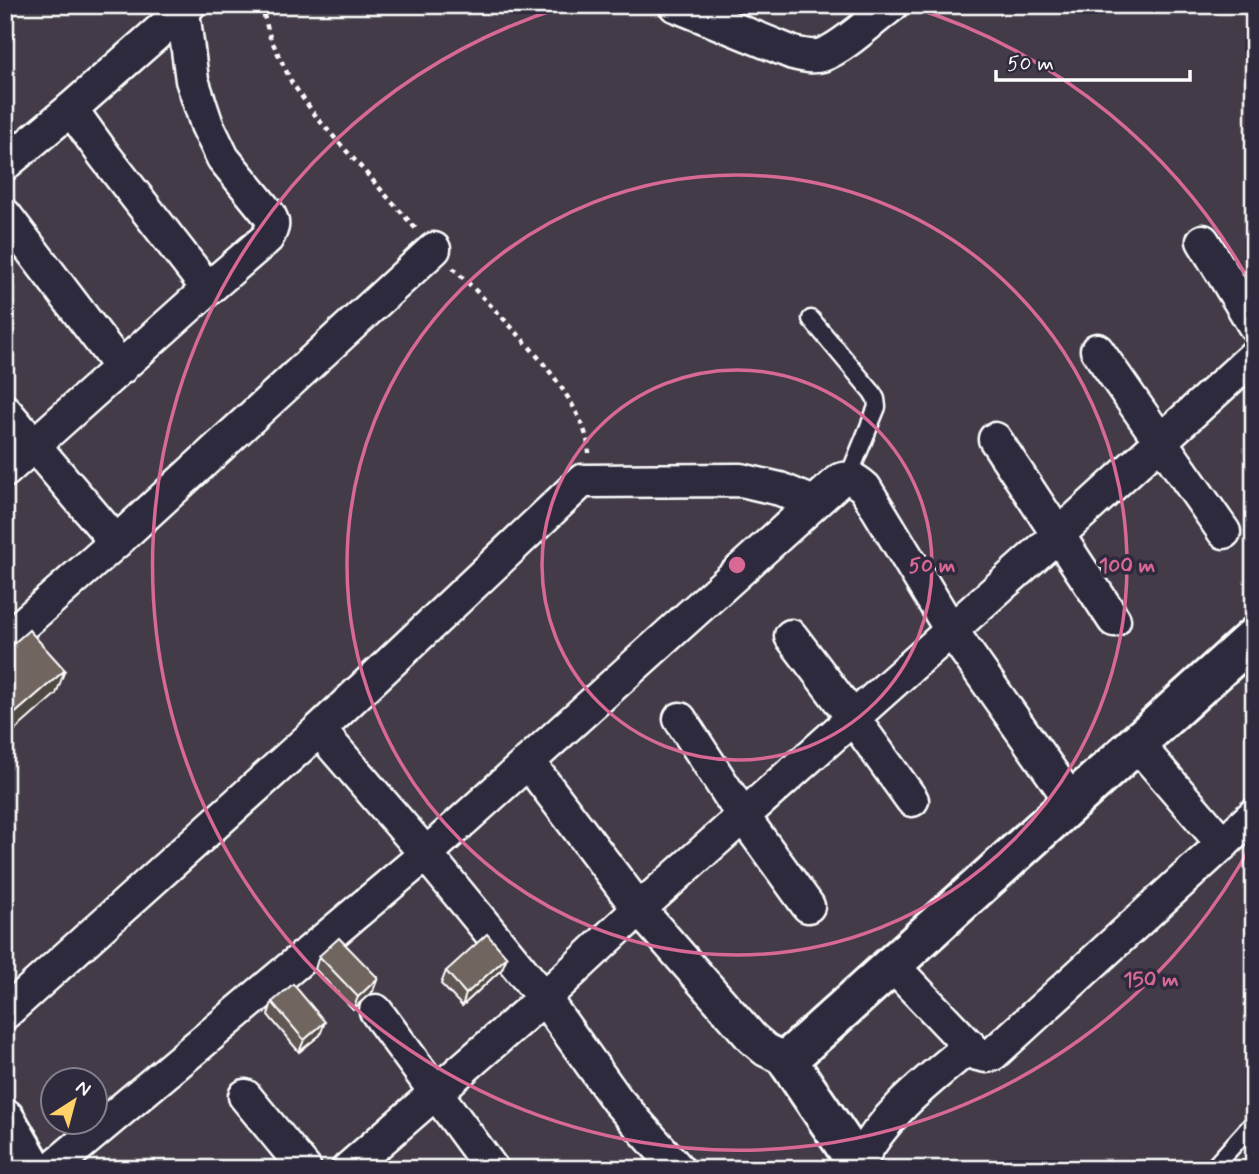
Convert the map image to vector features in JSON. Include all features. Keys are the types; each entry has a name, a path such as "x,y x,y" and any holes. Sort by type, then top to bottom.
{"street":[{"path":"675,5 793,53 810,56 822,55 841,44 891,5"},
{"path":"5,164 186,8"},
{"path":"5,471 267,238 273,227 273,219 223,158 207,125 192,80 186,8"},
{"path":"71,109 208,289"},
{"path":"5,215 121,369"},
{"path":"1203,241 1254,325"},
{"path":"5,640 116,542 434,249"},
{"path":"1097,350 1224,532"},
{"path":"348,1169 544,998 639,909 1254,356"},
{"path":"5,411 116,542"},
{"path":"995,439 1114,620"},
{"path":"5,1013 319,730 582,481 741,480 780,489 814,503"},
{"path":"23,1152 426,854 840,480 855,480 865,488 951,630 1072,802"},
{"path":"791,636 912,800"},
{"path":"787,1060 1137,744 1250,650"},
{"path":"680,719 743,816 808,906"},
{"path":"319,730 426,854 544,998 617,1100 678,1169"},
{"path":"1137,744 1223,844"},
{"path":"528,762 639,909 752,1038 766,1051 787,1060 859,1167"},
{"path":"892,965 977,1054 993,1054 1254,815"},
{"path":"376,1011 492,1169"},
{"path":"859,1167 868,1145 894,1112 970,1046"},
{"path":"245,1096 305,1169"}],"lane":[{"path":"811,318 876,399 877,407 848,478"},
{"path":"1212,1169 1254,1122"}],"building":[{"path":"29,630 65,670 5,722 5,651"},
{"path":"487,934 507,957 466,994 446,971"},
{"path":"339,938 378,978 358,997 319,956"},
{"path":"293,984 325,1022 304,1040 272,1002"}]}
